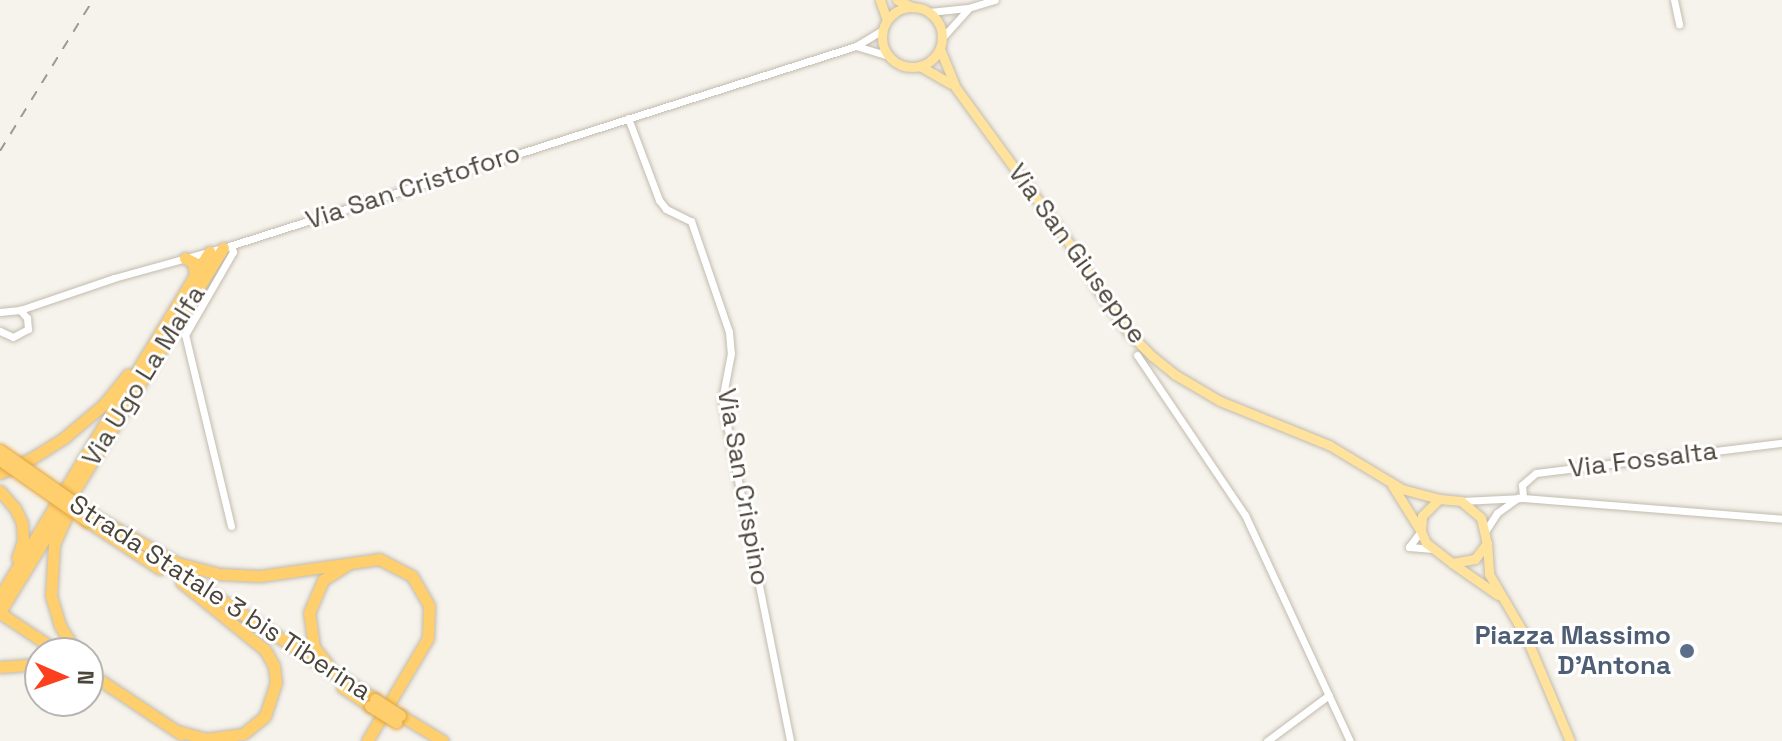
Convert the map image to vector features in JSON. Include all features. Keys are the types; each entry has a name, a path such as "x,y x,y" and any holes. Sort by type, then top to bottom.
{"highway":[{"path":"211,258 227,247"},
{"path":"185,258 193,262 195,278"},
{"name":"Via Ugo La Malfa","path":"0,596 195,278 211,258"},
{"name":"Via Ugo La Malfa","path":"0,612 211,258"},
{"path":"0,473 32,458 75,429 104,404 154,344"},
{"path":"67,637 60,626 51,596 50,570 54,544 90,477 104,441"},
{"name":"Strada Statale 3 bis Tiberina","path":"0,450 180,582 373,703 443,741"},
{"name":"Strada Statale 3 bis Tiberina","path":"0,460 373,703"},
{"path":"0,491 15,508 22,523 23,541 0,585"},
{"path":"89,517 177,563 219,574 260,576 379,559 398,566 412,576 423,590 430,622 421,656 367,741"},
{"path":"359,560 337,569 323,580 311,604 309,630 314,647 326,663 373,703"},
{"path":"177,731 206,739 243,734 265,716 276,683 274,666 265,650 216,615 180,582"},
{"path":"0,612 36,637"},
{"path":"0,667 24,665"},
{"path":"104,679 115,690"},
{"path":"104,684 192,741"},
{"name":"Strada Statale 3 bis Tiberina","path":"398,718 428,741"}],"main road":[{"path":"880,0 889,56 903,65 920,66 932,60 941,43 939,23 929,12 897,0"},
{"path":"885,25 898,10 912,7"},
{"name":"Via San Giuseppe","path":"941,43 956,88 1078,255 1098,290 1129,333 1152,356 1174,374 1220,401 1329,445 1390,482 1425,498 1439,499"},
{"name":"Via San Giuseppe","path":"920,66 956,88"},
{"name":"Via San Giuseppe","path":"1390,482 1421,531"},
{"path":"1503,598 1432,550 1421,531 1422,516 1439,499 1461,501 1477,513 1486,530 1486,565 1526,637 1570,741"},
{"path":"1452,563 1475,559 1487,543"}],"street":[{"path":"929,12 968,8 995,0"},
{"path":"1674,0 1679,24"},
{"path":"941,43 968,8"},
{"name":"Via San Cristoforo","path":"227,247 856,46 885,25"},
{"path":"856,46 889,56"},
{"name":"Via San Crispino","path":"628,118 659,200 666,209 691,221 729,332 731,353 722,400 790,741"},
{"path":"227,247 233,252 185,335 231,526"},
{"path":"0,312 20,310 185,258 211,258"},
{"path":"0,331 13,337 28,329 27,318 20,310"},
{"path":"1137,355 1245,515 1350,741"},
{"name":"Via Fossalta","path":"1520,498 1522,485 1536,473 1782,443"},
{"path":"1486,530 1497,513 1520,498"},
{"path":"1461,501 1520,498 1782,519"},
{"path":"1421,531 1406,548 1432,550"},
{"path":"1267,741 1329,695"}],"railway":[{"path":"0,151 93,0"}],"place":[{"name":"Piazza Massimo D'Antona","path":"1687,651"}]}
